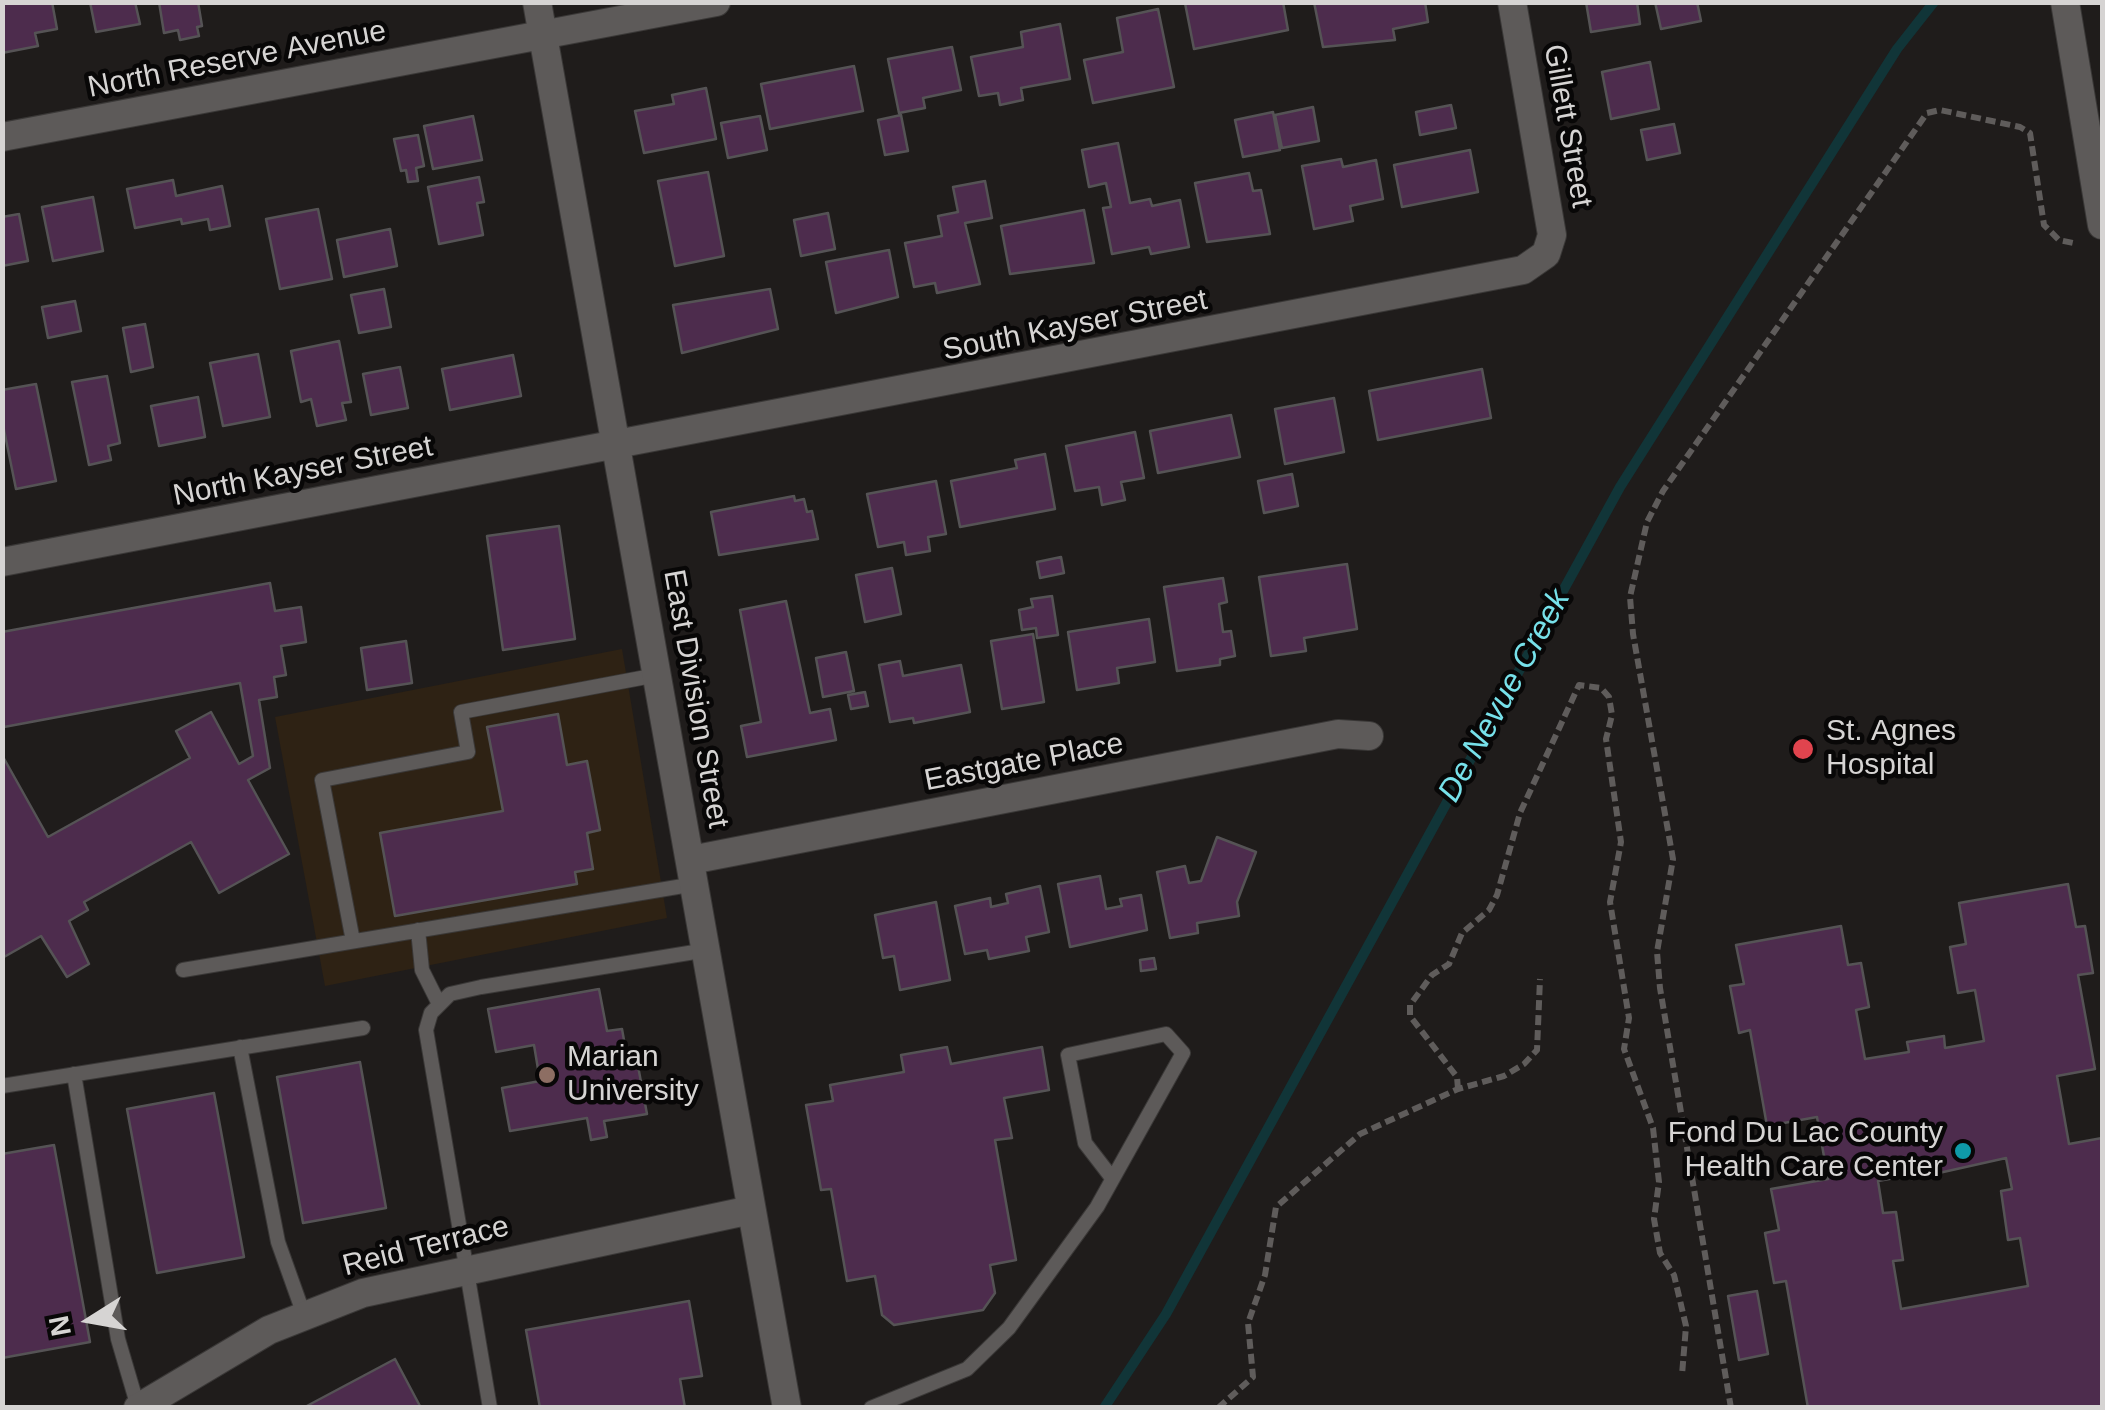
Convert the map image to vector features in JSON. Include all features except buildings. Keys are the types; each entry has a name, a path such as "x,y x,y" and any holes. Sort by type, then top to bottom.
{"street":[{"name":"East Division Street","path":"537,2 787,1408"},
{"name":"North Reserve Avenue","path":"2,137 716,2"},
{"name":"Gillett Street","path":"1512,2 1552,235 1542,258"},
{"path":"2065,2 2102,226"},
{"name":"South Kayser Street","path":"616,447 1473,282 1523,270 1542,258"},
{"name":"North Kayser Street","path":"2,562 616,447"},
{"name":"Eastgate Place","path":"693,872 1326,736 1369,736"},
{"name":"Reid Terrace","path":"138,1407 236,1347 304,1315 375,1290 752,1210"}],"lane":[{"path":"353,941 322,780 468,752 461,712 657,675"},
{"path":"183,970 418,930 693,872"},
{"path":"418,930 422,970 438,1002"},
{"path":"490,1408 470,1268 426,1030 438,1002 450,994 482,987 707,950"},
{"path":"2,1086 363,1028"},
{"path":"871,1408 967,1369 1009,1328 1112,1178 1183,1053 1166,1034 1068,1055 1085,1143 1112,1178"},
{"path":"240,1047 278,1242 304,1315"},
{"path":"74,1074 118,1339 138,1407"}],"path":[{"path":"1731,1408 1660,988 1657,952 1672,859 1630,597 1647,522 1663,490 1926,113 1940,110 2020,126 2030,133 2044,225 2059,240 2073,243"},
{"path":"1458,1088 1457,1077 1410,1016 1410,1006 1432,975 1449,964 1462,933 1489,910 1497,895 1520,812 1579,685 1601,688 1609,697 1612,715 1606,738 1621,842 1610,902 1629,1018 1624,1048 1653,1128 1658,1182 1654,1219 1660,1253 1674,1274 1684,1312 1682,1375"},
{"path":"1223,1406 1252,1377 1248,1323 1265,1275 1276,1206 1360,1134 1458,1088 1504,1076 1537,1050 1540,979"}],"shaded area":[{"path":"622,649 667,918 325,986 275,717"}],"waterway":[{"name":"De Nevue Creek","path":"1104,1408 1166,1314 1620,487 1897,49 1934,2"}],"place":[{"name":"St. Agnes Hospital","path":"1803,749"},
{"name":"Marian University","path":"547,1075"},
{"name":"Fond Du Lac County Health Care Center","path":"1963,1151"}]}
